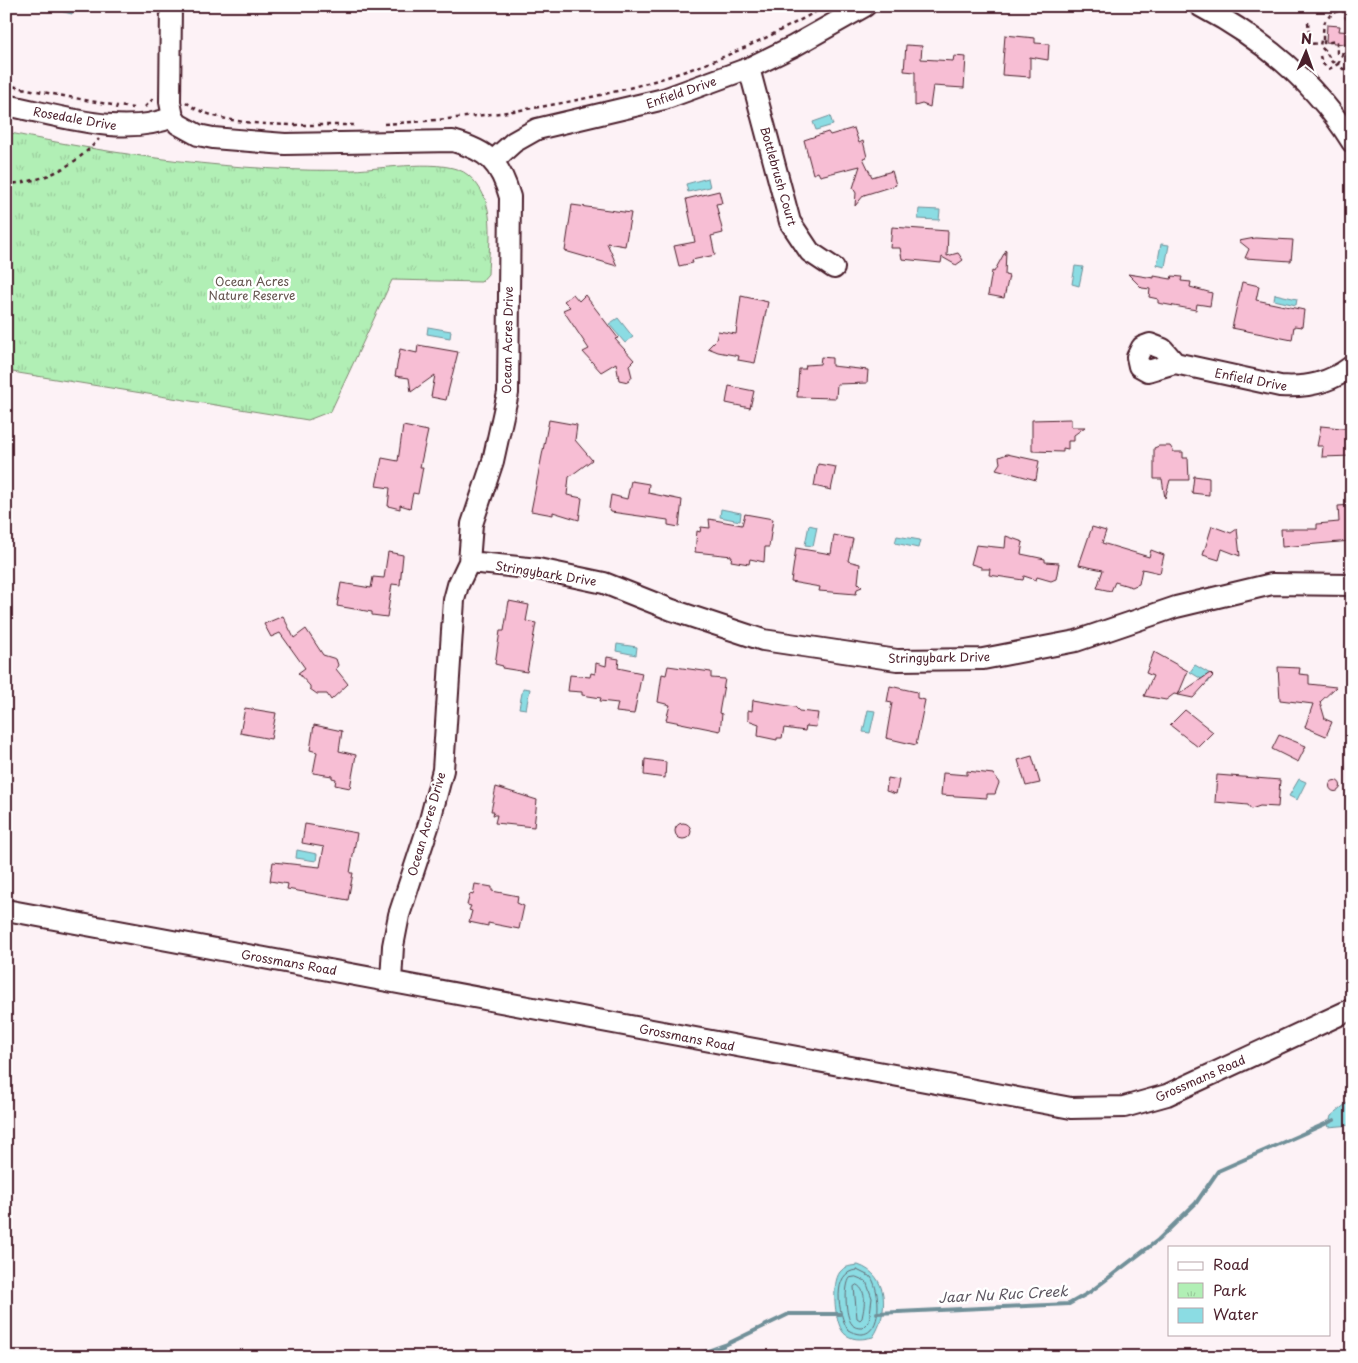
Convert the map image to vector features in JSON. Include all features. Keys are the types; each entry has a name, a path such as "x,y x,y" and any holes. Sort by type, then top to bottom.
{"street":[{"path":"171,6 170,94 173,117"},
{"name":"Enfield Drive","path":"493,161 514,142 537,129 664,99 749,68 794,46 865,6"},
{"path":"1200,6 1230,22 1274,53 1326,105 1352,142"},
{"name":"Bottlebrush Court","path":"749,68 790,222 810,252 834,268"},
{"name":"Rosedale Drive","path":"6,105 101,124 131,127 148,126 173,117"},
{"name":"Ocean Acres Drive","path":"173,117 186,129 198,135 213,138 285,144 441,140 475,148 493,161 505,181 511,210 508,278 508,393 498,446 472,524 469,562 458,585 451,620 450,685 443,770 429,824 399,915 393,946 391,981"},
{"name":"Enfield Drive","path":"1175,363 1263,383 1294,387 1327,382 1352,366"},
{"name":"Stringybark Drive","path":"469,562 538,569 604,582 672,610 763,640 897,660 982,659 1076,641 1176,607 1272,584 1352,585"},
{"name":"Grossmans Road","path":"6,910 1030,1102 1098,1109 1124,1107 1167,1095 1352,1008"}],"path":[{"path":"374,125 507,113 564,104 628,88 730,54 826,6"},
{"path":"1343,8 1348,22"},
{"path":"1352,8 1343,8 1325,20 1320,46 1332,62 1338,64 1343,69 1352,69"},
{"path":"1308,22 1310,44 1322,41 1324,43 1337,41 1337,53 1352,54"},
{"path":"1320,56 1322,63 1329,70 1338,64 1343,53"},
{"path":"6,85 117,106"},
{"path":"170,94 182,98 196,110 220,119 276,124 355,125"},
{"path":"6,185 30,181 61,169 87,152 103,135"}],"green space":[{"name":"Ocean Acres Nature Reserve","path":"6,132 134,155 267,169 353,170 413,165 445,166 468,175 478,185 484,196 490,221 488,274 481,282 392,280 331,411 308,420 6,371"}],"water":[{"path":"40,6 73,6 72,14"},
{"path":"830,116 833,125 816,130 813,122"},
{"path":"708,178 710,187 688,192 686,184"},
{"path":"919,209 940,210 939,220 918,219"},
{"path":"1161,244 1169,245 1165,267 1157,265"},
{"path":"1075,266 1083,267 1079,286 1072,284"},
{"path":"1275,294 1297,299 1296,305 1274,300"},
{"path":"618,318 633,337 625,343 609,324"},
{"path":"428,327 451,331 450,338 427,334"},
{"path":"721,509 741,513 740,521 720,517"},
{"path":"809,525 817,527 813,546 805,545"},
{"path":"897,536 920,540 918,548 895,543"},
{"path":"617,644 637,647 636,655 616,651"},
{"path":"1195,665 1212,675 1208,683 1190,672"},
{"path":"523,688 530,689 526,709 519,708"},
{"path":"868,710 875,711 870,733 863,732"},
{"path":"1299,779 1306,782 1297,800 1289,796"},
{"path":"297,850 317,854 316,861 296,858"},
{"path":"1352,1099 1352,1125 1328,1127 1331,1116"},
{"path":"858,1265 876,1277 881,1286 883,1296 882,1317 873,1337 860,1339 849,1337 842,1330 835,1305 835,1285 840,1272 846,1267"}],"building":[{"path":"1327,25 1340,26 1339,31 1352,32 1352,45 1326,42"},
{"path":"1005,35 1035,38 1035,43 1049,44 1048,60 1030,57 1030,77 1002,75"},
{"path":"906,45 922,46 921,59 953,61 954,56 966,57 964,88 933,86 930,107 922,104 915,106 915,72 904,71"},
{"path":"854,128 859,143 863,141 867,157 863,158 872,177 892,171 896,185 864,195 855,206 856,193 853,188 860,166 820,176 818,172 813,174 804,140 828,132 830,135"},
{"path":"719,191 722,203 716,204 723,233 711,236 715,255 692,260 693,263 679,266 674,246 695,242 686,199"},
{"path":"572,205 631,213 625,246 607,243 617,266 565,251"},
{"path":"892,227 948,231 947,256 958,253 963,260 956,265 942,257 941,263 902,259 900,248 890,248"},
{"path":"1255,238 1293,240 1291,261 1245,258 1249,249 1239,241"},
{"path":"1006,250 1005,275 1009,276 1004,298 988,295 992,271 994,272"},
{"path":"1128,274 1171,279 1172,276 1182,277 1181,281 1191,282 1190,287 1212,293 1210,306 1197,304 1196,310 1158,303 1158,299 1149,297 1150,289 1142,288"},
{"path":"1242,282 1259,286 1256,300 1304,310 1302,327 1294,326 1292,340 1232,328"},
{"path":"573,294 579,301 585,295 618,338 615,339 634,360 629,365 632,377 628,382 619,380 616,363 601,372 583,352 589,349 563,310 570,307 564,301"},
{"path":"741,296 768,302 755,363 738,360 739,356 708,348 716,340 718,331 736,334"},
{"path":"418,345 458,352 446,400 431,397 435,375 411,392 409,378 395,376 400,349 417,353"},
{"path":"821,357 832,358 832,366 868,370 867,383 837,384 836,398 797,397 799,369 805,369 806,365 820,364"},
{"path":"729,386 754,391 750,408 726,403"},
{"path":"1071,419 1071,427 1085,427 1074,435 1074,441 1068,441 1068,449 1063,448 1063,452 1032,451 1032,420"},
{"path":"549,420 577,425 575,440 592,460 569,477 567,495 582,498 579,520 553,512 553,515 531,511"},
{"path":"403,426 428,431 420,467 423,467 418,494 413,493 410,508 400,505 400,509 388,506 390,488 376,486 382,458 398,461"},
{"path":"1321,426 1352,429 1352,456 1322,457 1323,446 1317,446"},
{"path":"1170,446 1174,452 1183,452 1183,458 1188,458 1189,480 1170,480 1165,498 1162,479 1154,479 1154,448"},
{"path":"1007,454 1039,461 1036,480 996,469 1000,463 999,457"},
{"path":"818,464 836,467 831,490 814,486"},
{"path":"1194,476 1209,478 1209,495 1192,493"},
{"path":"631,481 649,484 648,493 682,500 679,527 668,525 668,520 611,512 609,508 611,495 627,499"},
{"path":"1352,505 1351,541 1282,547 1281,529 1317,529 1317,524 1339,522 1338,506"},
{"path":"745,514 773,519 769,547 765,547 764,562 750,559 749,564 731,561 732,556 695,552 697,531 700,532 701,527 710,528 709,519 742,525"},
{"path":"1212,526 1231,533 1237,529 1240,556 1222,549 1219,560 1203,555"},
{"path":"1092,527 1106,531 1102,543 1149,557 1151,550 1164,555 1160,573 1142,569 1139,584 1132,587 1115,582 1111,591 1097,588 1103,570 1079,565"},
{"path":"834,535 853,539 848,561 860,564 858,583 862,587 857,589 856,594 819,591 820,587 791,582 796,548 831,554"},
{"path":"1006,536 1023,542 1021,554 1045,559 1045,562 1059,563 1056,579 1051,581 1037,577 1036,580 1024,576 1023,580 989,575 990,569 981,569 981,567 971,564 976,545 1005,548"},
{"path":"388,552 403,555 400,585 392,584 387,617 372,615 372,612 337,606 341,583 371,588 373,577 384,578"},
{"path":"509,601 529,605 526,621 536,623 527,672 502,668 503,666 495,664 500,631 504,631"},
{"path":"283,616 294,638 306,629 323,655 336,659 338,665 336,669 348,684 331,700 327,694 317,694 310,689 310,686 298,673 305,668 280,633 271,637 264,624"},
{"path":"1154,652 1188,671 1178,695 1174,694 1166,700 1144,696 1153,676 1146,673"},
{"path":"607,657 619,659 618,668 642,673 634,714 616,712 618,703 600,701 601,698 582,695 582,692 568,691 570,675 590,677 591,673 595,674 596,663 606,666"},
{"path":"668,666 711,672 711,678 725,679 719,713 722,714 720,731 666,720 670,705 658,702 662,674 666,675"},
{"path":"1278,667 1300,668 1299,674 1309,675 1309,684 1336,687 1320,702 1325,719 1332,722 1326,736 1305,727 1313,704 1280,700"},
{"path":"1210,673 1213,676 1193,698 1178,695"},
{"path":"890,686 917,692 917,698 925,700 916,745 886,738 892,703 887,702"},
{"path":"753,700 795,707 799,711 818,713 816,727 806,726 805,731 784,728 782,738 777,738 777,740 758,736 759,724 748,720 748,710 752,711"},
{"path":"245,708 276,713 271,739 240,733"},
{"path":"1185,710 1213,732 1198,747 1170,725"},
{"path":"314,725 342,731 339,751 356,755 350,788 335,785 336,779 332,778 332,776 313,773 317,752 310,750"},
{"path":"1279,735 1306,746 1298,762 1272,749"},
{"path":"1032,756 1040,783 1026,786 1018,760"},
{"path":"645,759 666,762 665,778 644,775"},
{"path":"967,771 993,774 999,783 995,794 987,794 987,798 941,795 943,773 967,775"},
{"path":"1217,775 1280,780 1278,807 1260,806 1251,809 1248,805 1215,802"},
{"path":"888,778 899,780 896,794 886,791"},
{"path":"1333,781 1337,781 1340,786 1339,790 1333,791 1330,788 1330,784"},
{"path":"496,787 537,800 534,827 495,823 497,815 493,815 494,811 491,811"},
{"path":"683,823 689,825 691,831 689,837 683,839 677,837 675,831 677,825"},
{"path":"305,824 357,833 350,873 353,873 348,900 287,889 288,884 270,881 273,862 320,867 324,847 302,843"},
{"path":"475,884 492,887 492,891 518,896 517,903 524,906 519,929 488,923 488,926 469,922 472,911 469,910 471,906 467,905 470,894 473,895"}],"waterway":[{"name":"Jaar Nu Ruc Creek","path":"877,1313 1069,1304 1090,1292 1158,1240 1196,1203 1218,1171 1334,1120"},
{"name":"Jaar Nu Ruc Creek","path":"691,1357 725,1345 789,1314 840,1314"}]}
